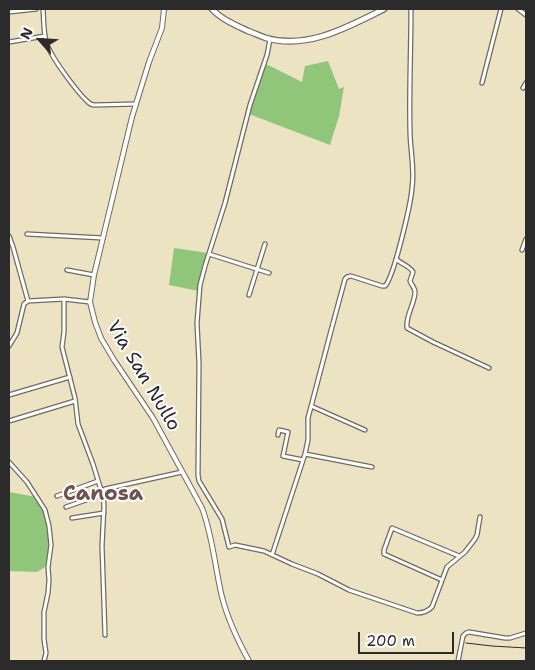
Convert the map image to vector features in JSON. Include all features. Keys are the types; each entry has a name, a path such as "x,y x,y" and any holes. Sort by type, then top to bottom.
{"main road":[{"path":"212,9 241,28 270,38 292,41 313,38 338,31 384,9"}],"street":[{"path":"9,12 36,9"},
{"path":"43,9 46,44 76,88 89,103 94,105 136,104"},
{"name":"Via San Nullo","path":"164,9 162,28 136,104 94,275 90,302 94,322 101,338 153,418 202,508 207,521 223,598 236,639 249,661"},
{"path":"272,555 305,454 308,440 308,418 346,279 351,276 384,286 389,280 396,258 413,187 410,133 411,9"},
{"path":"482,83 502,9"},
{"path":"518,9 526,15"},
{"path":"9,42 45,36"},
{"path":"270,38 267,56 250,106 225,203 200,285 198,311 199,481 222,519 229,547 235,545 258,550 318,574 349,590 417,613 422,613 432,607 447,567 465,552 475,539 480,517"},
{"path":"524,88 526,83"},
{"path":"27,234 103,238"},
{"path":"9,236 28,301"},
{"path":"522,250 526,239"},
{"path":"249,295 265,244"},
{"path":"209,254 269,272"},
{"path":"396,258 413,272 410,281 415,292 406,325 407,328 489,368"},
{"path":"67,270 94,275"},
{"path":"64,299 62,347 75,401 78,424 104,501 102,546 105,635"},
{"path":"9,346 17,333 24,304 28,301 64,299 90,302"},
{"path":"9,395 70,377"},
{"path":"9,421 75,401"},
{"path":"311,406 365,430"},
{"path":"278,435 279,430 288,432 283,456 303,460"},
{"path":"305,454 372,467"},
{"path":"9,462 27,482 45,510 49,526 51,551 48,561 49,580 44,618 46,653 44,661"},
{"path":"66,507 103,494 105,489 182,472"},
{"path":"57,496 98,481"},
{"path":"72,518 104,512"},
{"path":"442,580 384,554 392,528 459,556"},
{"path":"458,661 463,636 466,633 470,632 505,638 526,633"}],"green space":[{"path":"328,61 339,89 344,87 339,116 330,145 249,114 266,64 302,82 305,66"},
{"path":"174,248 208,253 199,291 169,285"},
{"path":"9,492 36,497 44,512 50,540 49,554 45,567 37,572 9,571"}],"railway":[{"path":"466,643 526,648"}],"district":[{"name":"Canosa","path":"103,495"}]}
